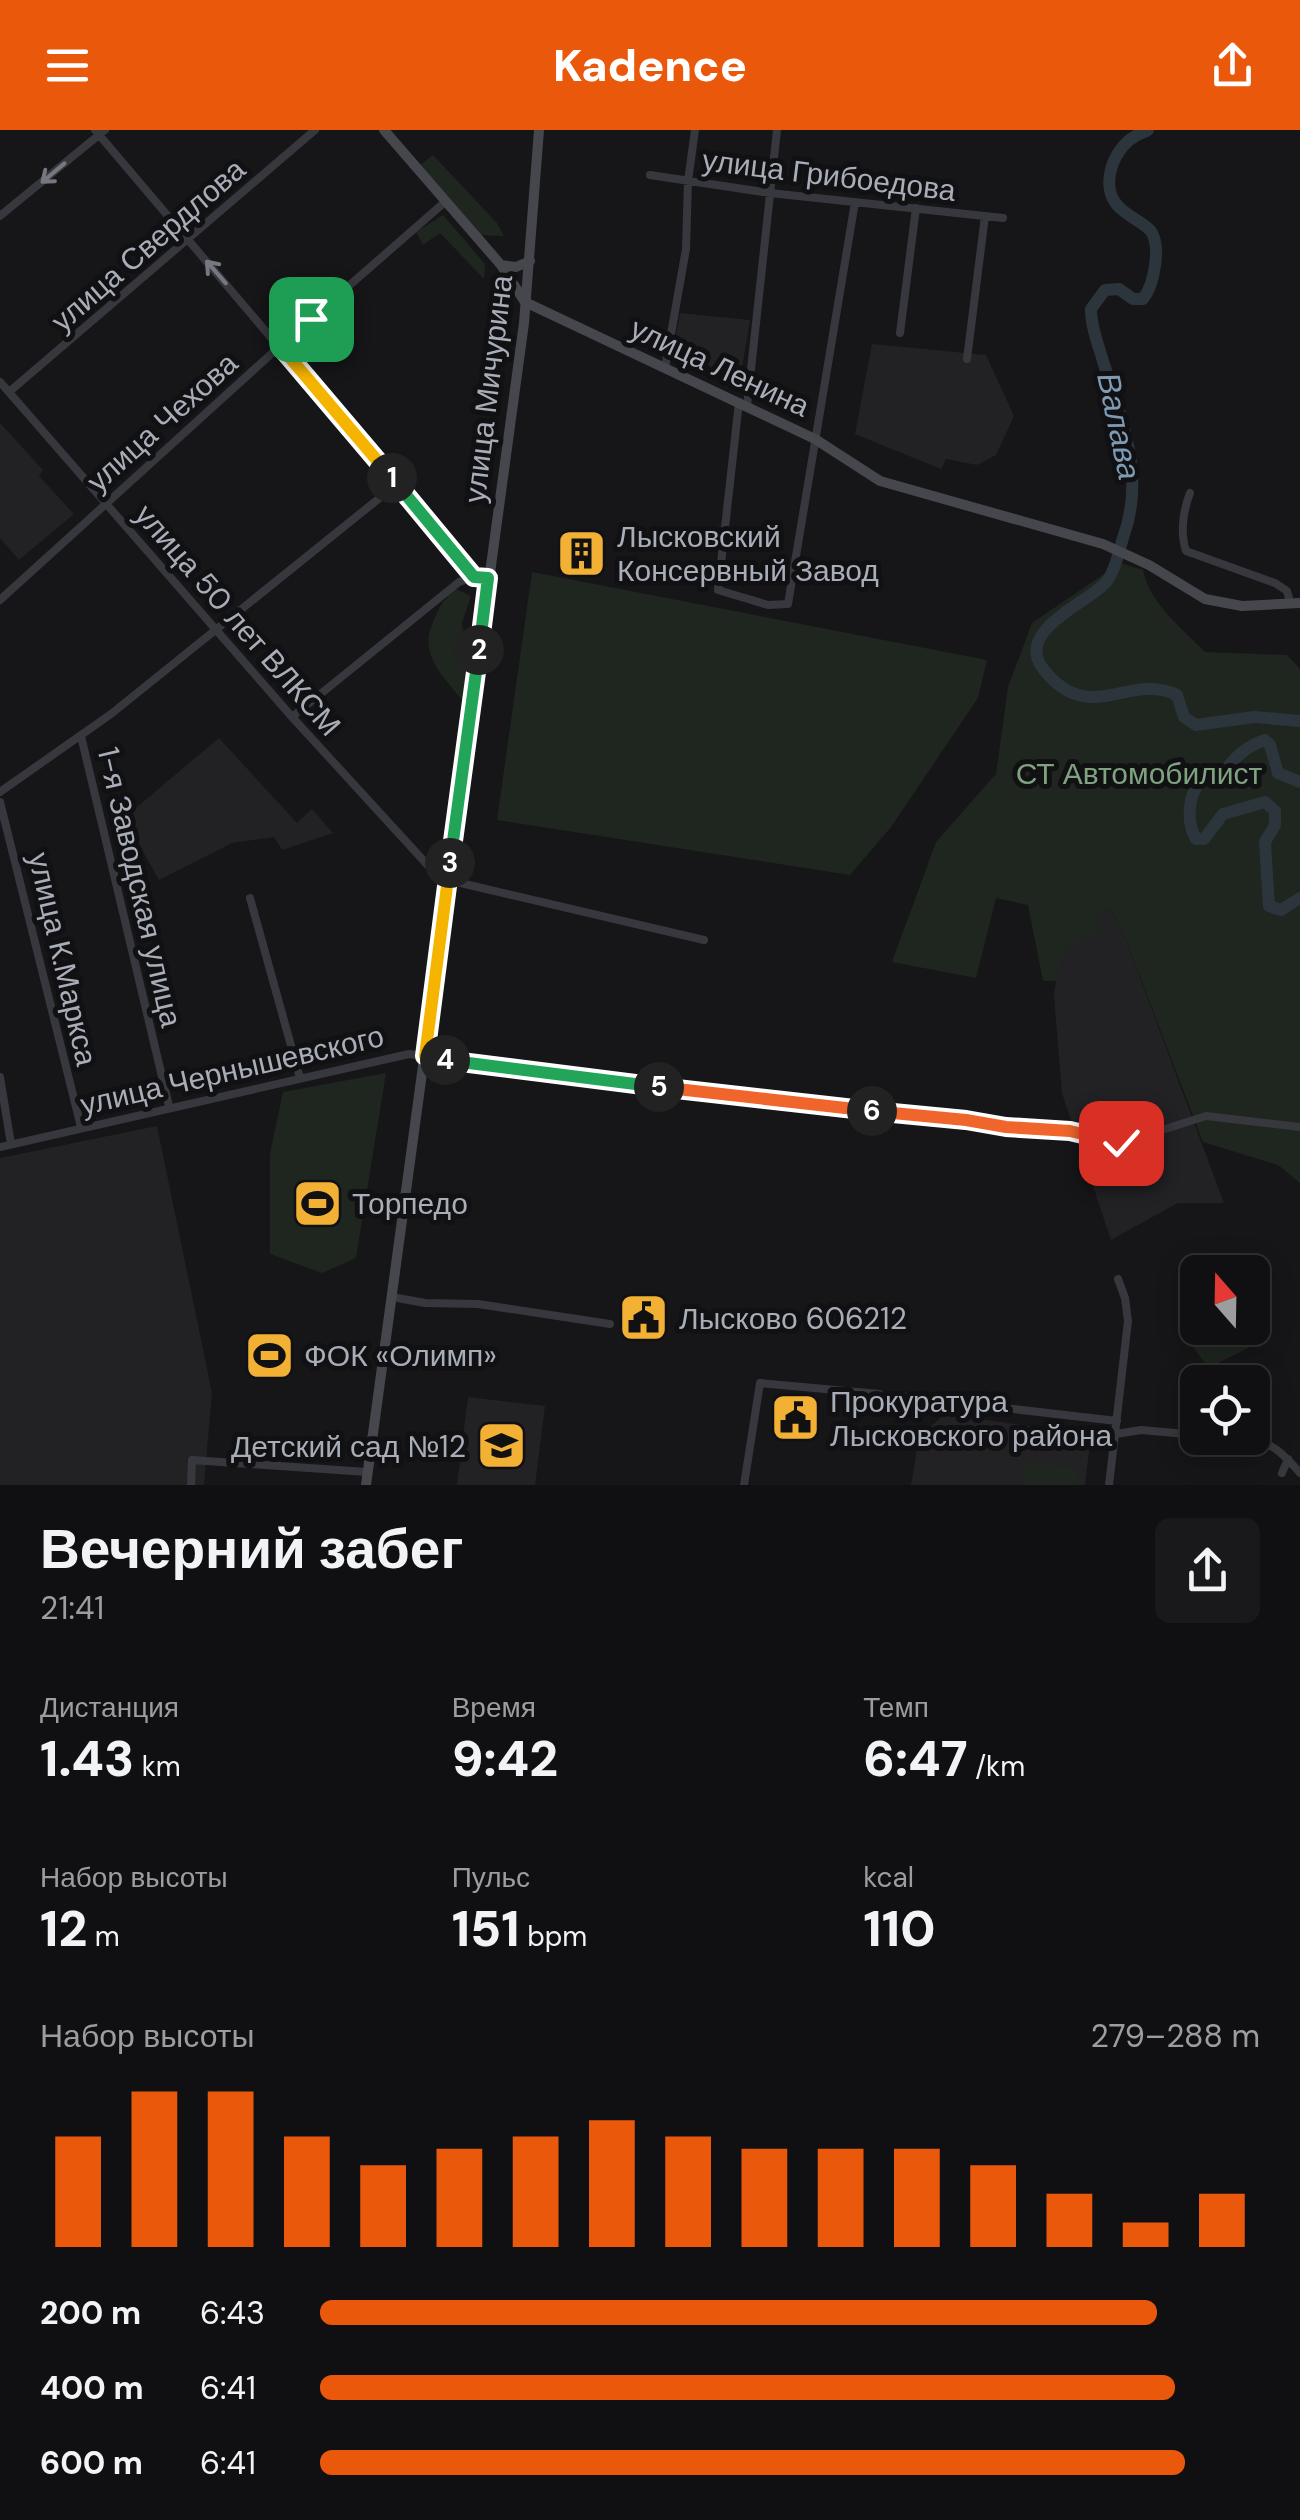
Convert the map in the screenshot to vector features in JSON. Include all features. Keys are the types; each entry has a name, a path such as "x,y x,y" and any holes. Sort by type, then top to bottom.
{"main road":[{"path":"384,130 500,265 525,302"},
{"name":"улица Мичурина","path":"366,1485 525,302 539,130"},
{"path":"500,265 516,268 530,261"},
{"name":"улица Ленина","path":"525,302 815,439 880,481 1103,544 1149,565 1206,599 1242,606 1295,602"}],"street":[{"name":"улица Свердлова","path":"9,392 315,130"},
{"path":"665,368 686,248 688,181 695,130"},
{"path":"777,130 718,590 768,606 788,604 855,202"},
{"path":"0,216 100,132 474,577"},
{"name":"улица Грибоедова","path":"650,175 770,193 1003,218"},
{"path":"0,200 8,209"},
{"name":"улица Чехова","path":"0,600 446,201"},
{"path":"900,333 916,208"},
{"path":"967,360 985,216"},
{"name":"улица 50 лет ВЛКСМ","path":"0,382 424,864 448,880"},
{"path":"0,792 81,736 397,484"},
{"path":"1190,493 1182,540 1186,551 1275,583 1295,602"},
{"path":"292,717 459,582 488,578"},
{"name":"1-я Заводская улица","path":"81,736 169,1106"},
{"name":"улица К.Маркса","path":"0,802 80,1127"},
{"path":"448,880 704,940"},
{"path":"250,898 300,1078"},
{"name":"улица Чернышевского","path":"0,1146 398,1055 812,1106 1070,1131 1121,1143 1206,1116 1300,1127"},
{"path":"0,1078 11,1144"},
{"path":"1110,1485 1128,1321 1118,1278"},
{"path":"392,1297 426,1303 478,1304 610,1324"},
{"path":"744,1485 760,1383 879,1394"},
{"path":"900,1396 1118,1422"},
{"path":"1116,1434 1141,1430 1180,1433"},
{"path":"1270,1445 1281,1449 1300,1473"},
{"path":"1282,1473 1288,1459"},
{"path":"190,1485 192,1460 368,1472"}],"shaded area":[{"path":"680,313 750,320 740,380 673,349"},
{"path":"872,344 986,355 1014,416 996,455 977,465 946,459 941,469 855,434"},
{"path":"0,423 43,470 39,476 74,514 19,560 0,538"},
{"path":"219,738 297,823 312,809 333,833 282,850 274,837 232,843 159,880 124,818"},
{"path":"1111,909 1224,1203 1178,1203 1111,1240 1062,1093 1054,996 1059,956 1071,944 1101,932 1094,915"},
{"path":"157,1126 212,1393 204,1485 0,1485 0,1158"},
{"name":"Детский сад №12","path":"468,1397 545,1406 535,1485 457,1485"},
{"path":"945,1414 1091,1435 1085,1485 911,1485 919,1437"}],"green space":[{"path":"433,155 497,223 504,236 481,235 420,165"},
{"path":"443,215 485,264 484,279 440,233 423,245 416,232"},
{"name":"СТ Автомобилист","path":"1120,563 1143,570 1159,604 1205,652 1287,655 1300,669 1300,1183 1278,1165 1203,1142 1111,909 1095,915 1102,932 1075,943 1064,953 1056,981 1043,981 1028,905 996,898 976,978 892,962 936,842 996,774 1008,687 1032,623"},
{"path":"532,572 987,660 978,698 891,827 850,875 497,820"},
{"path":"456,589 471,596 462,623 467,660 463,701 435,664 429,644 433,622"},
{"name":"Торпедо","path":"386,1073 356,1258 322,1273 270,1254 270,1153 283,1092"},
{"path":"1192,1345 1250,1345 1214,1365 1206,1365"},
{"path":"1026,1462 1078,1468 1076,1485 1023,1485"}],"waterway":[{"name":"Валава","path":"1148,130 1126,143 1109,179 1118,206 1154,237 1156,255 1150,284 1143,299 1133,299 1119,289 1105,290 1091,309 1129,449 1130,515 1110,577 1045,630 1038,642 1037,656 1044,670 1077,695 1093,697 1142,689 1177,695 1184,717 1196,725 1254,717 1300,721"},
{"name":"Валава","path":"1300,782 1278,773 1265,740 1244,751 1217,780 1201,780 1193,793 1190,817 1196,839 1204,839 1223,814 1265,802 1275,811 1275,825 1265,842 1269,906 1281,910 1300,898"}],"place":[{"name":"Лысковский Консервный Завод","path":"582,553"},
{"name":"Торпедо","path":"317,1203"},
{"name":"Лысково 606212","path":"644,1318"},
{"name":"ФОК «Олимп»","path":"269,1355"},
{"name":"Прокуратура Лысковского района","path":"795,1418"},
{"name":"Детский сад №12","path":"501,1446"}],"route":[{"path":"311,319 280,346 474,577 488,578 425,1056 812,1106 1070,1131 1121,1143"}]}
